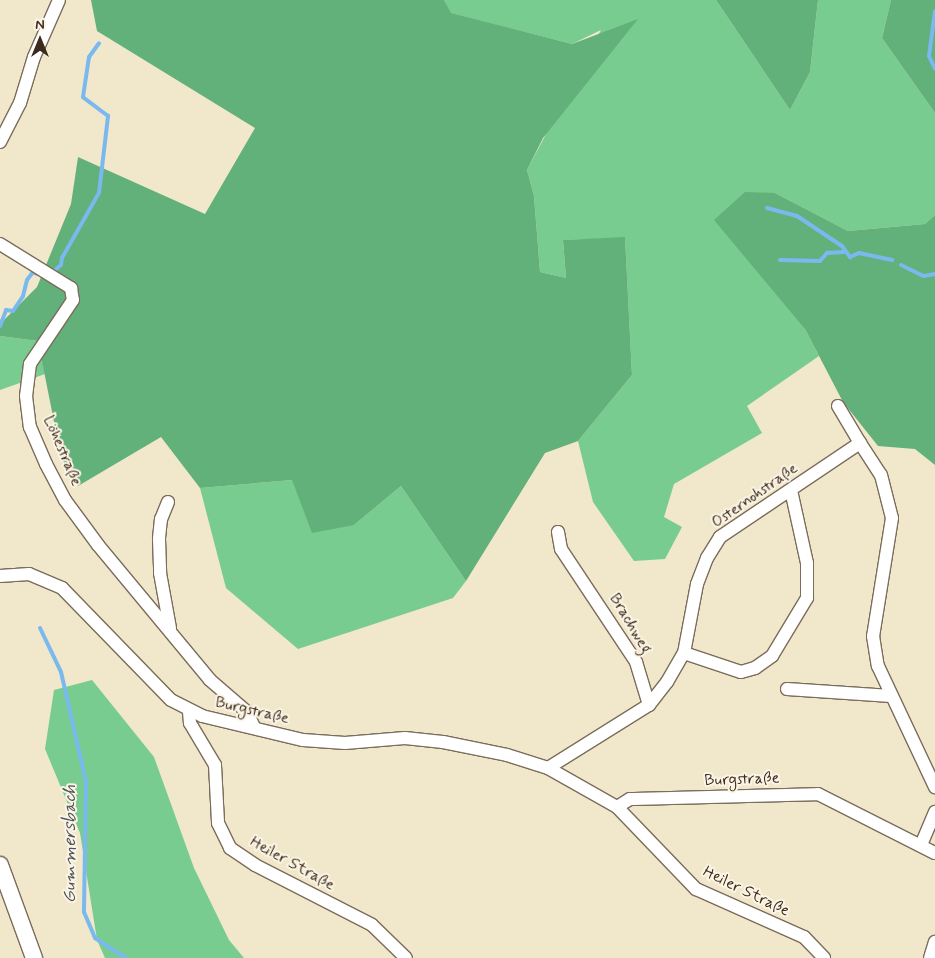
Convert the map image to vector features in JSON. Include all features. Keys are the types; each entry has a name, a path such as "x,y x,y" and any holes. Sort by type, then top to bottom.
{"street":[{"path":"0,142 20,103 34,57 59,0"},
{"name":"Löhestraße","path":"0,244 71,288 73,300 30,364 26,396 30,427 65,500 98,546 170,628 210,680 247,712 254,727"},
{"path":"838,406 881,475 892,518 873,636 878,666 935,787"},
{"name":"Osternohstraße","path":"649,705 667,682 684,653 697,584 711,551 720,537 860,443"},
{"path":"684,653 741,672 755,668 772,656 807,598 808,563 791,490"},
{"name":"Löhestraße","path":"168,502 161,519 159,539 160,573 170,628"},
{"name":"Brachweg","path":"558,532 561,549 636,662 649,705"},
{"name":"Burgstraße","path":"0,576 29,574 62,588 171,700 189,712 303,740 345,743 405,738 443,742 507,754 548,768 616,807 630,799 818,794 935,853"},
{"path":"787,689 891,696"},
{"path":"548,768 566,754 599,738 649,705"},
{"name":"Heiler Straße","path":"189,712 190,723 215,766 218,823 230,848 255,865 372,925 406,958"},
{"name":"Heiler Straße","path":"616,807 696,889 804,937 824,958"},
{"path":"921,845 935,812"},
{"path":"0,865 34,958"},
{"path":"930,958 935,942"}],"green space":[{"path":"91,0 444,0 451,13 572,44 638,19 543,138 527,170 534,196 540,272 566,278 563,240 625,237 632,375 578,441 545,453 466,581 401,486 354,525 312,533 292,480 200,488 161,437 78,486 61,457 38,341 0,336 0,324 37,287 71,204 78,157 205,214 255,128 97,31"},
{"path":"444,0 716,0 790,110 810,72 818,0 891,0 882,38 935,113 935,215 925,224 848,231 775,193 805,329 819,356 747,406 762,433 674,484 664,517 682,527 665,559 634,561 593,502 578,441 632,375 625,238 563,240 566,278 540,272 534,196 527,170 601,30 572,44 450,13"},
{"path":"716,0 818,0 810,72 790,110"},
{"path":"891,0 935,0 935,113 882,38"},
{"path":"745,192 775,193 848,231 925,224 935,215 935,465 915,449 878,446 843,402 805,329 714,220"},
{"path":"0,336 38,341 45,374 0,390"},
{"path":"292,480 354,525 401,486 466,581 453,598 298,649 226,588 200,488"},
{"path":"92,680 154,757 194,868 229,940 244,958 105,958 97,940 80,833 45,749 54,690"}],"waterway":[{"path":"935,11 929,56 935,69"},
{"name":"Gummersbach","path":"56,269 61,265 62,258 99,193 108,116 83,97 89,57 99,43"},
{"path":"767,208 797,216 842,246 850,257 859,253 892,260"},
{"path":"780,260 820,261 827,253 844,252"},
{"path":"901,265 924,276 935,274"},
{"name":"Gummersbach","path":"0,326 6,310 13,311 23,296 27,280 33,272 37,274"},
{"name":"Gummersbach","path":"40,628 61,672 86,782 84,912 95,938 126,958"}]}
